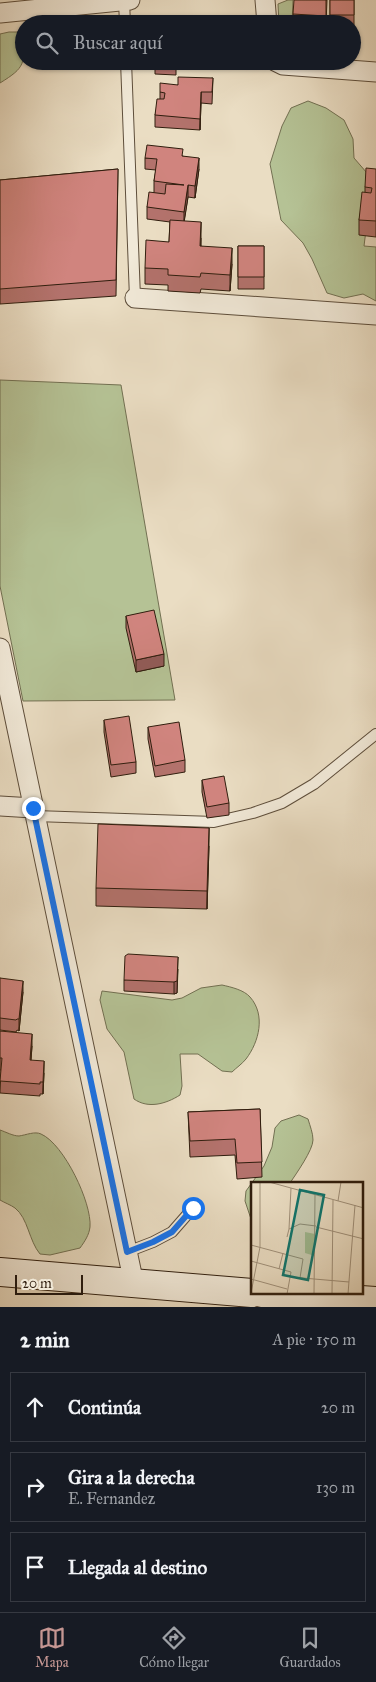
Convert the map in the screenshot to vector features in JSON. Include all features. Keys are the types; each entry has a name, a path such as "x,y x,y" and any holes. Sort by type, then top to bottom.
{"street":[{"path":"0,13 130,0"},
{"path":"265,0 266,15"},
{"path":"349,70 376,72"},
{"path":"135,298 376,315"},
{"path":"0,648 134,1284"},
{"path":"0,806 34,812"},
{"path":"0,1272 251,1292"},
{"path":"266,1294 296,1301 376,1301"}],"lane":[{"path":"124,1 125,15"},
{"path":"126,70 135,298"},
{"path":"34,812 214,822 282,804 314,784 376,734"},
{"path":"127,1252 172,1232 193,1208"}],"green space":[{"path":"293,0 292,15 279,15 278,4"},
{"path":"15,32 15,70 17,70 0,83 0,34"},
{"path":"308,101 326,108 344,120 353,139 354,158 367,173 371,191 364,246 376,247 376,301 363,294 344,298 327,293 303,243 281,220 270,164 282,126 291,108"},
{"path":"0,380 121,385 175,700 23,701 0,586"},
{"path":"222,985 244,992 255,1004 258,1012 259,1028 257,1037 246,1059 232,1072 222,1071 198,1054 180,1054 182,1086 180,1095 169,1101 151,1105 134,1099 124,1052 107,1029 100,1000 102,991 172,1000 182,998 201,988"},
{"path":"299,1115 308,1119 313,1137 310,1150 291,1182 252,1182 264,1166 272,1147 275,1128 281,1121"},
{"path":"0,1130 17,1136 39,1133 59,1149 75,1175 89,1217 89,1233 80,1248 50,1255 40,1254 19,1212 0,1200"},
{"path":"251,1184 251,1219 245,1201 246,1191"}],"building":[{"path":"294,0 326,0 326,15 293,14"},
{"path":"330,0 354,0 354,15 330,15"},
{"path":"178,77 213,78 212,92 201,92 200,119 155,115 157,99 164,99 165,93 160,92 160,83 178,85"},
{"path":"147,145 183,149 182,156 199,158 195,186 188,185 184,212 147,207 149,192 165,194 166,184 184,185 154,181 157,159 145,158"},
{"path":"366,168 376,169 376,221 359,220 362,192 371,193 372,188 365,187"},
{"path":"118,169 116,280 0,289 0,180"},
{"path":"170,220 201,222 200,246 232,248 230,275 201,273 200,277 168,275 168,269 145,268 146,240 169,242"},
{"path":"238,246 264,246 264,277 238,277"},
{"path":"154,610 164,654 136,660 126,616"},
{"path":"129,716 136,762 111,765 104,720"},
{"path":"179,722 185,760 155,766 148,727"},
{"path":"224,776 229,803 207,807 202,780"},
{"path":"98,824 209,828 207,891 96,888"},
{"path":"128,954 178,957 177,981 124,980 125,956"},
{"path":"0,978 23,981 19,1019 0,1018"},
{"path":"0,1031 32,1034 30,1060 44,1061 43,1082 40,1082 40,1084 0,1081 2,1058 0,1058"},
{"path":"260,1109 262,1162 237,1163 235,1139 190,1141 188,1112"}],"route":[{"path":"33,808 127,1252 172,1232 193,1208"}]}
